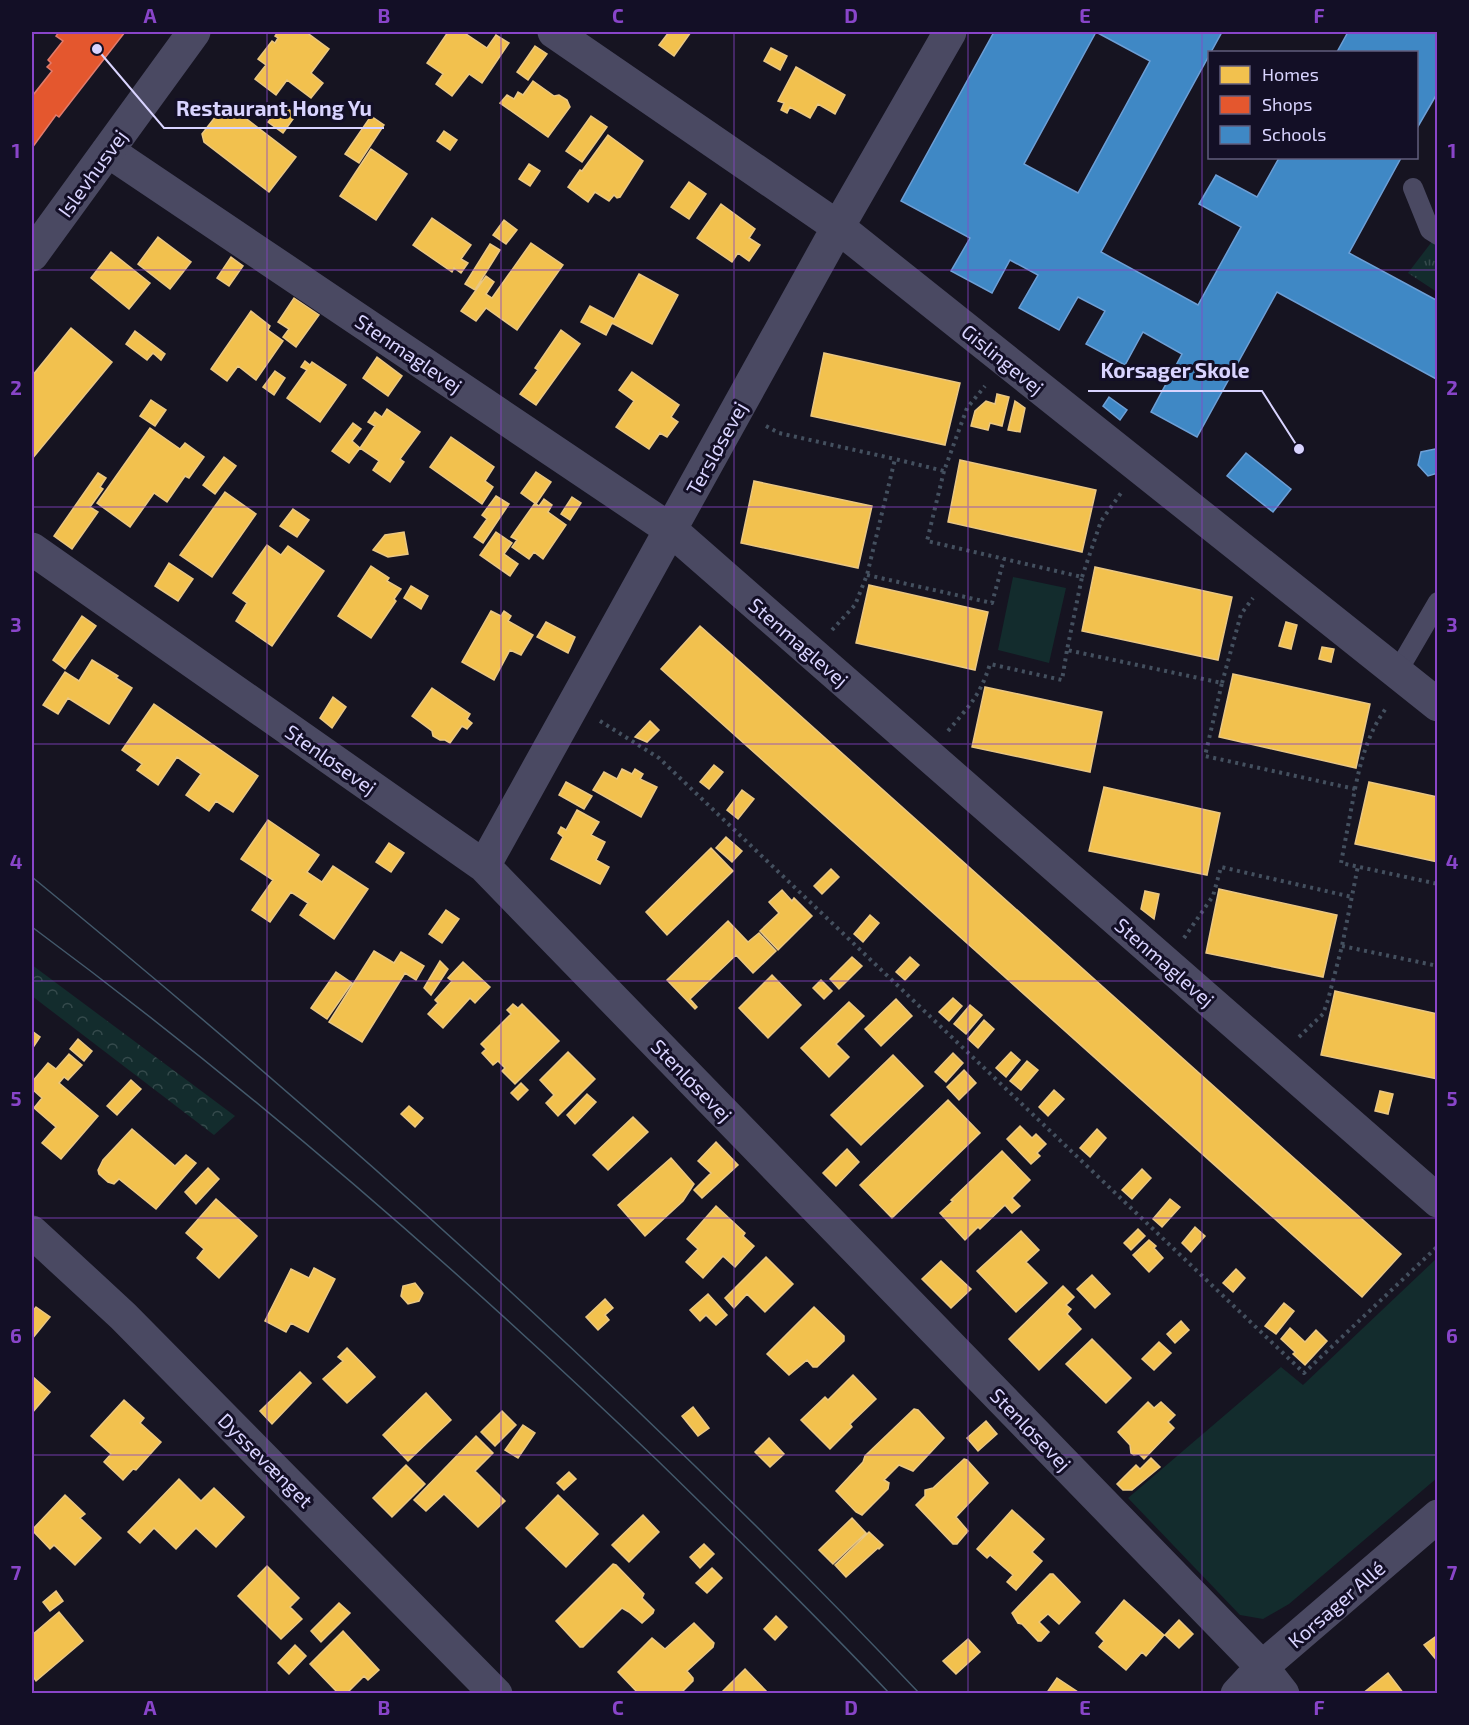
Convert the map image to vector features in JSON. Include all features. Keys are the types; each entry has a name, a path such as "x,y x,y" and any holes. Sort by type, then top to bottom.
{"street":[{"name":"Islevhusvej","path":"32,255 194,32"},
{"name":"Gislingevej","path":"554,32 838,227 1437,705"},
{"name":"Tersløsevej","path":"484,866 838,227 950,32"},
{"name":"Stenmaglevej","path":"108,151 671,530 1437,1201"},
{"name":"Stenløsevej","path":"32,549 484,866 1262,1667 1283,1694"},
{"name":"Dyssevænget","path":"32,1232 123,1316 496,1694"},
{"name":"Korsager Allé","path":"1237,1694 1262,1667 1437,1516"}],"lane":[{"path":"1413,188 1430,230 1437,235"},
{"path":"1401,677 1437,602"}],"path":[{"path":"1006,361 966,408 944,471 927,541 1082,577"},
{"path":"738,410 779,433 944,471"},
{"path":"812,652 855,605 867,575 895,459"},
{"path":"927,754 975,700 984,684 990,664 1062,680 1082,577 1101,521 1120,494 1142,470"},
{"path":"867,575 992,603 1004,559"},
{"path":"1272,574 1241,614 1205,756 1355,789"},
{"path":"1067,650 1222,683"},
{"path":"1401,677 1376,721 1362,757 1341,862 1437,884"},
{"path":"573,705 659,758 1304,1373 1437,1246"},
{"path":"1277,1060 1323,1014 1342,946 1358,866"},
{"path":"1167,964 1213,896 1221,867 1352,897"},
{"path":"1342,946 1437,966"}],"green space":[{"path":"1437,235 1437,292 1408,273"},
{"path":"1013,577 1066,588 1049,663 998,650"},
{"path":"32,965 235,1116 214,1135 32,996"},
{"path":"1437,1258 1437,1478 1289,1604 1263,1619 1240,1615 1128,1498 1281,1367 1303,1385"}],"building: Homes":[{"path":"278,32 306,32 329,49 311,73 323,83 311,98 287,80 276,95 255,79 266,65 258,59 272,41 275,43 278,38 275,36"},
{"path":"448,32 463,32 487,48 496,35 509,43 482,83 469,74 452,96 436,84 443,74 427,63"},
{"path":"669,32 691,32 674,56 659,45"},
{"path":"535,46 547,54 528,80 517,72"},
{"path":"771,48 787,56 780,70 764,61"},
{"path":"796,67 845,95 835,114 818,104 810,118 790,107 787,113 781,110 784,103 778,101"},
{"path":"533,81 554,96 559,95 567,100 570,107 548,137 500,103 507,95 514,99 518,92 523,95"},
{"path":"226,103 296,157 269,192 204,142 202,134"},
{"path":"282,104 296,115 283,133 268,122"},
{"path":"371,116 384,125 359,163 345,154"},
{"path":"591,116 607,127 582,162 566,151"},
{"path":"444,131 457,140 450,150 437,141"},
{"path":"608,135 643,161 620,197 617,198 614,195 609,201 595,192 588,202 568,187"},
{"path":"371,149 407,174 376,220 340,196"},
{"path":"529,164 540,171 530,186 519,179"},
{"path":"689,182 706,194 689,219 671,207"},
{"path":"721,204 755,229 749,238 760,245 749,261 738,253 732,262 697,238"},
{"path":"432,218 471,245 461,259 468,263 461,273 454,268 452,272 413,245"},
{"path":"504,220 517,230 506,244 493,235"},
{"path":"158,237 191,262 170,289 138,264"},
{"path":"531,243 563,265 517,330 486,308 476,321 461,311 486,276 494,282 486,294 492,298"},
{"path":"490,244 500,250 475,290 465,284"},
{"path":"111,252 150,283 129,309 91,278"},
{"path":"231,257 243,266 229,286 217,278"},
{"path":"639,274 678,295 652,344 612,323 606,335 581,322 590,306 614,319"},
{"path":"294,298 319,315 296,347 283,337 289,329 278,322"},
{"path":"251,311 270,326 268,330 283,341 256,380 238,366 227,381 211,369"},
{"path":"71,328 112,362 32,459 32,376"},
{"path":"561,330 580,344 536,405 520,394 538,370 535,368"},
{"path":"135,331 165,354 161,360 153,353 147,360 126,344"},
{"path":"824,353 960,383 945,445 811,416"},
{"path":"377,357 402,376 388,396 363,378"},
{"path":"305,361 310,365 312,362 346,385 320,422 287,398 307,370 301,367"},
{"path":"275,371 285,378 274,395 263,387"},
{"path":"632,372 679,405 671,417 678,422 667,437 660,433 649,449 616,427 634,401 619,390"},
{"path":"997,394 1009,397 1002,426 990,423 988,430 971,426 975,411 986,401 995,404"},
{"path":"151,400 166,410 155,426 140,416"},
{"path":"1015,401 1025,408 1020,432 1008,430"},
{"path":"387,409 420,432 400,459 404,462 390,482 373,470 379,461 360,448 375,426 368,422 375,412 382,417"},
{"path":"353,423 361,429 352,441 360,448 349,463 332,451"},
{"path":"150,428 180,449 185,443 204,457 189,478 185,476 167,502 154,493 130,527 97,503"},
{"path":"451,437 494,467 485,481 493,487 482,504 430,467"},
{"path":"224,457 236,466 215,494 203,485"},
{"path":"960,460 1096,490 1082,552 948,522"},
{"path":"536,472 551,482 536,504 521,493"},
{"path":"98,473 106,478 100,487 103,489 90,507 98,512 72,549 54,536"},
{"path":"754,481 872,506 858,568 741,543"},
{"path":"225,492 256,514 212,577 180,555"},
{"path":"496,496 509,504 483,543 474,537 487,519 482,515"},
{"path":"572,497 581,503 570,520 561,514"},
{"path":"544,499 552,505 548,512 566,525 543,559 534,552 529,559 512,547 517,540 511,537 535,503 539,506"},
{"path":"293,509 309,520 297,537 280,526"},
{"path":"404,532 408,554 388,557 373,550 385,535"},
{"path":"496,532 512,543 504,554 518,564 510,576 480,555"},
{"path":"267,545 281,555 288,546 324,571 272,646 236,621 247,603 233,593"},
{"path":"169,563 193,579 178,601 155,586"},
{"path":"371,566 389,578 387,581 401,589 394,599 396,601 371,638 338,616"},
{"path":"1095,567 1232,597 1218,660 1082,631"},
{"path":"869,585 988,612 975,670 856,643"},
{"path":"411,586 428,596 421,609 404,598"},
{"path":"491,611 501,616 504,611 511,616 508,621 533,635 521,655 510,650 494,680 462,662"},
{"path":"82,616 96,626 65,669 53,660"},
{"path":"546,622 575,637 568,653 537,637"},
{"path":"1286,622 1297,625 1291,649 1279,646"},
{"path":"700,626 1401,1254 1362,1297 661,669"},
{"path":"1322,647 1334,649 1331,662 1319,659"},
{"path":"92,660 118,676 116,678 132,688 109,724 68,698 58,714 43,705 65,672 79,681"},
{"path":"1233,674 1370,704 1356,768 1219,737"},
{"path":"985,687 1102,712 1090,772 972,747"},
{"path":"432,688 470,714 467,719 472,723 467,729 462,726 450,743 433,736 432,731 412,716"},
{"path":"333,697 346,707 332,728 320,718"},
{"path":"154,704 258,776 233,812 216,801 209,811 186,795 201,774 177,757 158,785 137,770 142,764 122,750"},
{"path":"650,721 659,730 647,742 635,737"},
{"path":"714,765 723,772 709,789 700,782"},
{"path":"622,769 632,774 635,769 643,774 640,779 657,787 641,817 593,790 604,772 617,779"},
{"path":"566,782 592,796 584,809 559,795"},
{"path":"1369,782 1438,797 1438,862 1355,844"},
{"path":"1104,787 1220,813 1207,875 1089,851"},
{"path":"742,790 754,799 738,819 727,810"},
{"path":"577,810 599,822 591,835 605,842 596,860 609,867 600,884 551,859 563,837 558,833 561,827 566,830"},
{"path":"268,820 319,855 307,872 322,882 333,866 368,889 334,939 300,915 308,903 291,892 270,922 252,910 273,880 241,859"},
{"path":"726,837 742,851 732,862 716,848"},
{"path":"389,843 404,853 391,872 376,862"},
{"path":"711,848 733,871 667,935 646,912"},
{"path":"831,869 839,877 822,894 814,886"},
{"path":"1219,889 1337,915 1323,977 1206,953"},
{"path":"782,890 792,901 794,898 812,916 778,950 760,931 779,913 769,902"},
{"path":"1145,891 1159,894 1154,919 1141,909"},
{"path":"446,910 459,919 442,943 429,934"},
{"path":"870,915 879,923 863,942 854,934"},
{"path":"728,921 748,942 759,933 776,951 753,973 736,955 690,999 697,1007 695,1009 667,980"},
{"path":"374,951 394,963 401,952 424,966 416,980 405,973 362,1042 329,1022"},
{"path":"852,957 862,966 839,989 830,979"},
{"path":"910,957 919,965 905,980 896,972"},
{"path":"440,961 448,969 431,995 424,988"},
{"path":"463,962 490,987 475,1003 470,998 443,1028 428,1014 438,1003 435,1000 452,981 448,978"},
{"path":"336,972 352,983 327,1019 311,1008"},
{"path":"772,975 801,1005 768,1038 739,1008"},
{"path":"821,980 832,991 824,999 813,988"},
{"path":"1335,991 1438,1014 1438,1079 1321,1055"},
{"path":"953,998 962,1006 949,1021 939,1012"},
{"path":"896,999 912,1016 881,1046 865,1029"},
{"path":"849,1002 864,1016 836,1044 849,1057 829,1077 801,1048"},
{"path":"513,1004 518,1008 522,1004 559,1041 515,1084 502,1071 505,1068 498,1061 493,1065 482,1053 486,1049 481,1044 511,1014 507,1010"},
{"path":"970,1005 982,1015 966,1034 954,1024"},
{"path":"984,1020 994,1029 978,1048 968,1039"},
{"path":"32,1031 40,1037 32,1049"},
{"path":"78,1039 92,1051 84,1061 70,1049"},
{"path":"568,1052 595,1079 558,1116 546,1103 554,1095 540,1080"},
{"path":"1011,1052 1020,1060 1006,1077 996,1068"},
{"path":"953,1053 963,1063 946,1082 935,1072"},
{"path":"69,1054 82,1065 68,1080 64,1077 59,1083 98,1116 61,1159 42,1143 56,1127 34,1108 42,1098 32,1089 32,1082 48,1063 56,1069"},
{"path":"893,1055 923,1086 861,1145 831,1115"},
{"path":"1027,1061 1038,1070 1021,1090 1010,1081"},
{"path":"964,1070 976,1083 959,1100 947,1087"},
{"path":"131,1080 141,1089 117,1115 107,1106"},
{"path":"521,1083 528,1090 518,1100 511,1093"},
{"path":"1054,1090 1064,1099 1048,1116 1039,1107"},
{"path":"1380,1091 1393,1094 1388,1114 1375,1111"},
{"path":"587,1094 596,1102 575,1124 567,1115"},
{"path":"948,1100 980,1133 892,1218 860,1185"},
{"path":"409,1106 423,1118 415,1127 401,1114"},
{"path":"633,1117 648,1132 608,1170 593,1155"},
{"path":"1020,1126 1032,1138 1036,1134 1046,1144 1037,1153 1040,1156 1031,1164 1007,1139"},
{"path":"132,1129 175,1166 186,1155 196,1163 156,1209 119,1179 114,1184 99,1174 98,1170 103,1160"},
{"path":"1097,1129 1106,1138 1090,1157 1080,1148"},
{"path":"716,1142 738,1165 702,1198 694,1190 711,1173 698,1161"},
{"path":"847,1149 859,1162 836,1186 823,1173"},
{"path":"1002,1151 1030,1180 1012,1198 1020,1206 1012,1213 1005,1205 965,1240 940,1213"},
{"path":"671,1158 694,1184 683,1201 645,1236 618,1205"},
{"path":"208,1168 219,1179 196,1204 185,1192"},
{"path":"1142,1169 1151,1178 1132,1199 1122,1190"},
{"path":"216,1199 257,1236 219,1278 197,1258 204,1249 186,1233"},
{"path":"1170,1199 1180,1207 1162,1227 1153,1219"},
{"path":"716,1206 745,1233 743,1236 754,1246 735,1267 723,1256 703,1278 686,1262 698,1249 687,1239"},
{"path":"1195,1227 1205,1236 1191,1252 1182,1243"},
{"path":"1138,1229 1145,1236 1131,1250 1124,1243"},
{"path":"1021,1231 1039,1250 1026,1262 1047,1283 1016,1312 977,1271"},
{"path":"1149,1240 1156,1246 1154,1248 1163,1258 1149,1272 1133,1255"},
{"path":"766,1257 793,1284 765,1312 747,1294 734,1308 725,1298"},
{"path":"941,1261 971,1289 951,1308 922,1279"},
{"path":"314,1268 335,1279 308,1332 291,1323 286,1332 265,1321 291,1269 309,1278"},
{"path":"1236,1269 1245,1278 1233,1292 1223,1283"},
{"path":"1092,1275 1110,1294 1095,1308 1077,1289"},
{"path":"415,1283 423,1293 419,1301 408,1304 401,1296 403,1286"},
{"path":"1063,1286 1074,1297 1066,1305 1071,1309 1067,1314 1081,1329 1039,1370 1009,1339"},
{"path":"708,1294 727,1315 716,1325 706,1315 700,1321 690,1310"},
{"path":"605,1299 613,1308 605,1315 609,1320 598,1330 586,1317"},
{"path":"1284,1303 1294,1311 1276,1334 1265,1326"},
{"path":"36,1307 50,1317 32,1339 32,1312"},
{"path":"814,1307 844,1336 844,1341 817,1367 813,1367 807,1360 789,1375 767,1354"},
{"path":"1181,1321 1189,1330 1175,1343 1167,1334"},
{"path":"1290,1328 1305,1342 1316,1330 1327,1341 1305,1365 1281,1339"},
{"path":"1092,1339 1131,1378 1106,1403 1066,1364"},
{"path":"1159,1342 1171,1353 1154,1370 1142,1359"},
{"path":"347,1348 375,1377 347,1403 323,1379 343,1361 338,1357"},
{"path":"300,1372 311,1383 272,1424 260,1411"},
{"path":"853,1375 876,1399 850,1424 852,1427 830,1449 801,1420 825,1397 828,1400"},
{"path":"32,1376 50,1392 32,1413"},
{"path":"426,1393 451,1420 408,1461 383,1435"},
{"path":"124,1400 144,1418 140,1423 161,1442 136,1470 133,1469 123,1480 104,1462 111,1454 91,1436"},
{"path":"1148,1402 1154,1408 1161,1402 1175,1415 1168,1422 1174,1428 1144,1459 1139,1454 1131,1453 1130,1445 1118,1432"},
{"path":"693,1407 709,1428 698,1436 682,1416"},
{"path":"914,1409 918,1410 944,1438 913,1471 899,1465 884,1480 889,1483 888,1489 862,1515 856,1512 836,1491 863,1462 865,1456"},
{"path":"502,1411 516,1425 495,1446 481,1432"},
{"path":"986,1421 997,1434 978,1451 967,1438"},
{"path":"523,1425 535,1433 518,1458 505,1450"},
{"path":"476,1436 493,1453 475,1471 505,1501 478,1527 444,1494 426,1511 414,1500"},
{"path":"769,1438 784,1454 770,1467 755,1452"},
{"path":"1151,1458 1160,1467 1132,1490 1123,1490 1117,1484 1136,1465 1140,1469"},
{"path":"964,1459 988,1483 956,1517 968,1531 957,1544 953,1544 916,1505 925,1496 925,1490 933,1488"},
{"path":"406,1465 425,1484 392,1517 373,1498"},
{"path":"569,1472 576,1479 564,1490 557,1483"},
{"path":"179,1479 201,1501 214,1488 244,1517 216,1547 196,1528 176,1549 154,1528 140,1543 128,1532"},
{"path":"65,1495 85,1514 80,1518 101,1538 75,1565 54,1545 50,1549 32,1530"},
{"path":"558,1495 598,1534 566,1567 526,1528"},
{"path":"1012,1510 1044,1539 1032,1552 1042,1561 1016,1590 1007,1582 1013,1575 990,1555 987,1558 977,1549"},
{"path":"643,1515 659,1532 629,1562 612,1545"},
{"path":"852,1518 866,1533 833,1564 819,1550"},
{"path":"869,1532 883,1545 846,1577 835,1565"},
{"path":"704,1544 714,1554 700,1568 690,1557"},
{"path":"613,1564 644,1594 642,1598 654,1610 653,1613 642,1623 622,1608 583,1647 580,1647 556,1621"},
{"path":"267,1566 299,1598 290,1607 302,1619 281,1639 238,1596"},
{"path":"712,1568 722,1578 707,1593 696,1583"},
{"path":"1050,1574 1053,1574 1080,1602 1059,1624 1048,1614 1039,1622 1049,1632 1041,1641 1038,1641 1022,1624 1018,1623 1012,1613"},
{"path":"56,1591 63,1601 50,1611 43,1602"},
{"path":"1124,1600 1164,1635 1146,1656 1142,1652 1126,1670 1099,1647 1104,1641 1096,1633"},
{"path":"339,1603 350,1613 321,1642 311,1631"},
{"path":"59,1612 83,1641 36,1681 32,1675 32,1635"},
{"path":"776,1616 787,1627 775,1640 764,1629"},
{"path":"1179,1620 1193,1634 1179,1648 1165,1635"},
{"path":"694,1623 714,1643 713,1647 687,1671 693,1681 680,1694 639,1694 618,1672 652,1638 665,1649"},
{"path":"343,1631 379,1670 368,1680 364,1676 346,1694 339,1694 310,1664"},
{"path":"1438,1635 1438,1662 1424,1645"},
{"path":"968,1639 980,1652 956,1674 943,1661"},
{"path":"295,1645 306,1656 289,1674 278,1663"},
{"path":"745,1669 769,1694 720,1694"},
{"path":"1388,1673 1404,1694 1362,1694"},
{"path":"1057,1678 1081,1694 1046,1694"}],"building: Shops":[{"path":"59,32 125,32 59,117 56,115 32,148 32,94 52,71 47,67 51,63 48,60 63,41 56,36"}],"building: Schools":[{"path":"994,32 1096,32 1222,32 1212,51 1208,51 1208,57 1101,252 1198,305 1241,227 1199,204 1216,175 1257,197 1278,159 1400,159 1349,253 1438,301 1438,380 1277,292 1197,437 1151,412 1182,354 1143,332 1125,365 1086,344 1105,311 1078,297 1059,330 1019,308 1038,275 1010,260 992,293 951,271 970,238 901,201","holes":["1096,32 1150,61 1078,193 1024,164"]},
{"path":"1348,32 1438,32 1438,92 1418,127 1418,51 1338,51"},
{"path":"1109,397 1127,410 1120,420 1103,406"},
{"path":"1435,449 1438,451 1438,473 1428,476 1418,465 1421,452"},
{"path":"1246,453 1291,489 1273,512 1227,476"}],"tram line":[{"path":"32,877 263,1071 489,1271 708,1479 920,1694"},
{"path":"32,927 195,1052 274,1117 353,1183 507,1319 657,1460 890,1694"}],"place":[{"name":"Restaurant Hong Yu","path":"97,49"},
{"name":"Korsager Skole","path":"1299,449"}]}
